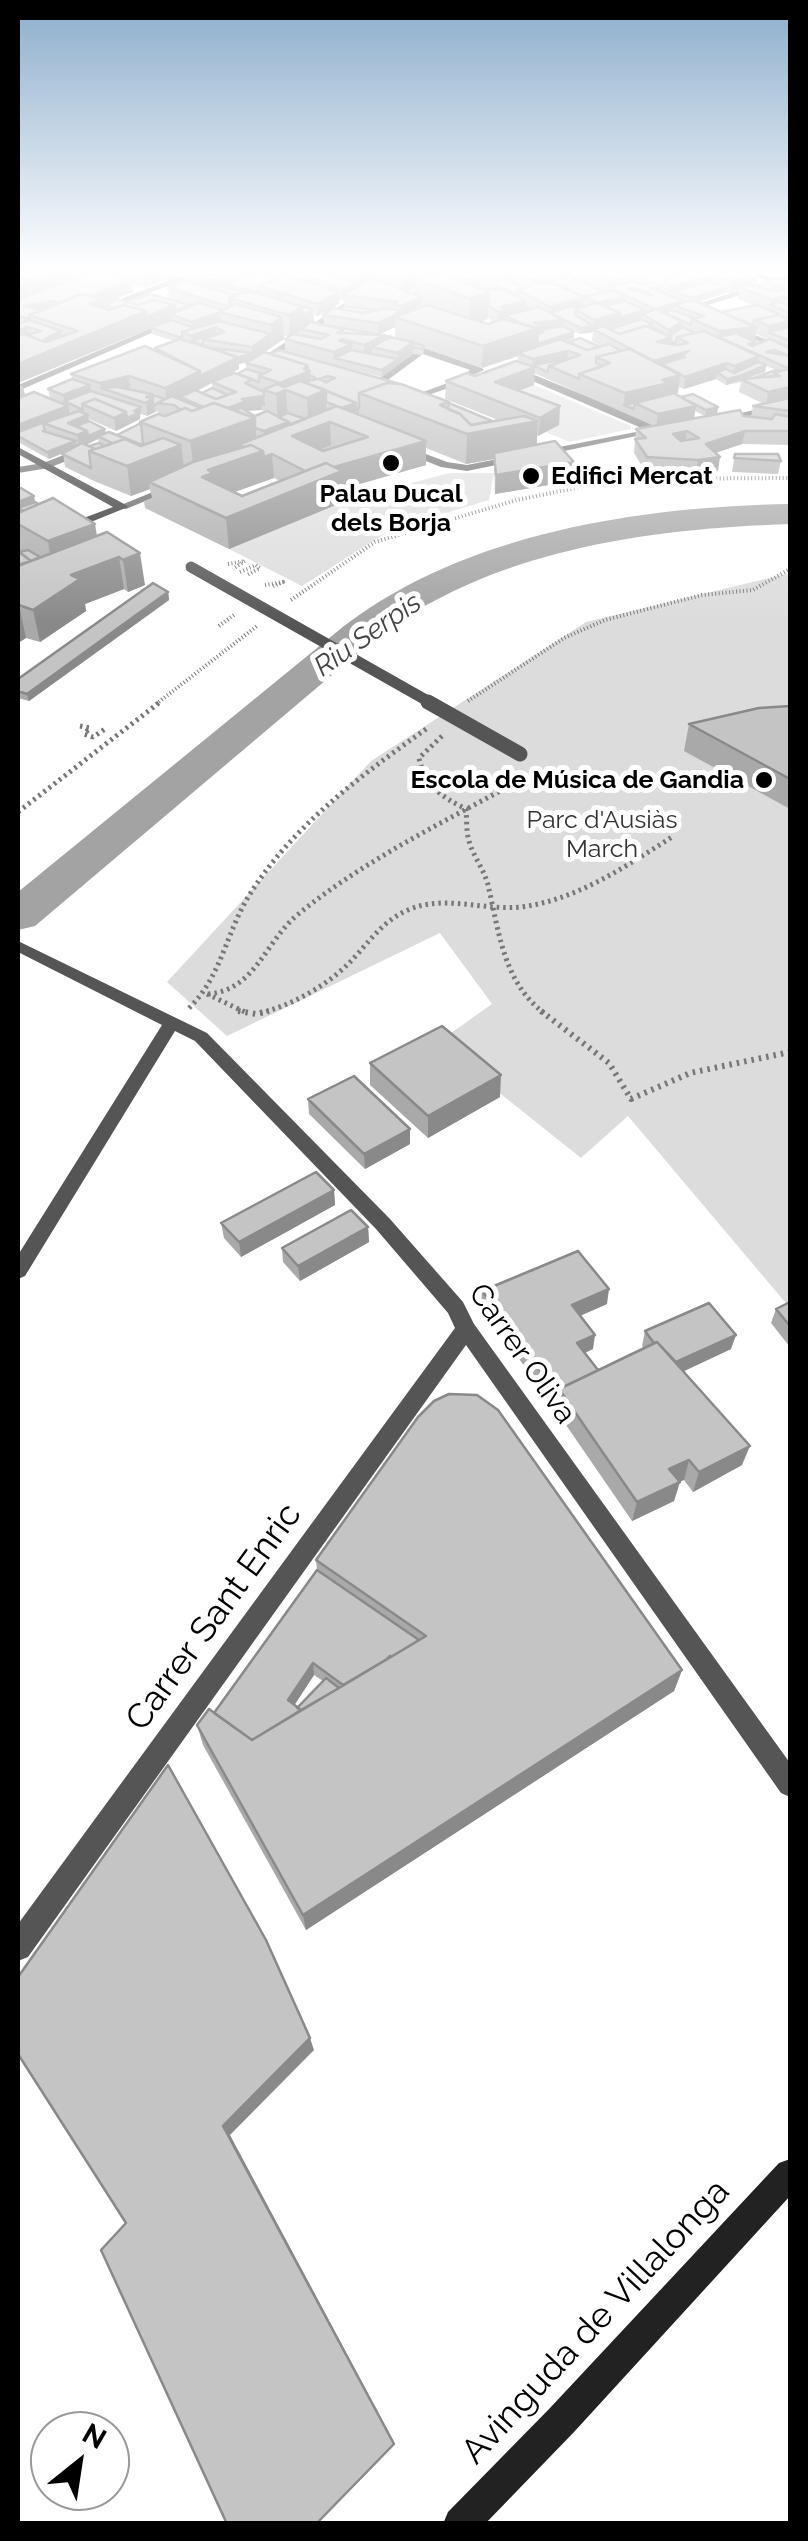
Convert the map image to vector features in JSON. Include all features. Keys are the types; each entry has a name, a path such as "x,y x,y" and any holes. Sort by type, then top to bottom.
{"street":[{"path":"400,388 437,404"},
{"path":"381,410 439,388"},
{"path":"392,444 456,468 662,430 559,388"},
{"path":"18,390 29,397"},
{"path":"704,422 790,405"},
{"path":"713,408 772,425"},
{"path":"530,440 557,450"},
{"path":"18,470 45,466 92,447"},
{"path":"18,450 122,507"},
{"path":"72,526 183,483"},
{"path":"58,516 89,536"},
{"path":"192,568 520,754"},
{"name":"Carrer Oliva","path":"18,946 201,1037 383,1224 456,1308 466,1328 790,1784"},
{"path":"18,1270 173,1021"},
{"name":"Carrer Sant Enric","path":"18,1947 466,1328"},
{"name":"Avinguda de Villalonga","path":"460,2524 790,2174"}],"path":[{"path":"574,470 584,486"},
{"path":"287,604 355,554 392,535 502,504 644,478 790,478"},
{"path":"461,706 564,638 606,620 686,598 753,590 790,569"},
{"path":"219,626 234,615"},
{"path":"18,812 257,627"},
{"path":"173,1021 207,994 247,900 291,840 363,774 440,720"},
{"path":"80,726 90,728 84,734 93,737 105,729"},
{"path":"207,994 229,992 246,978 286,925 337,882 530,774"},
{"path":"466,809 469,841 486,881 512,974 534,1005 609,1062 630,1098 690,1073 790,1052"},
{"path":"207,994 242,1012 259,1015 325,982 387,922 405,910 426,904 491,908 552,901 615,872 672,837"}],"green space":[{"path":"527,388 540,388 631,429 570,442 543,431 494,400"},
{"path":"449,473 494,473 489,500 392,529 302,586 229,549 326,506"},
{"name":"Parc d'Ausiàs March","path":"790,573 790,1308 628,1116 581,1158 437,1043 492,1004 440,933 227,1036 167,982 371,761 586,622"}],"building":[{"path":"51,388 83,388 63,395 48,389"},
{"path":"101,388 152,394 146,397 153,399 145,403"},
{"path":"212,388 228,395 216,399 202,393"},
{"path":"225,388 255,388 264,396 242,399 247,401 228,408 214,403 203,407 180,397 195,390 216,399 236,392"},
{"path":"318,388 374,388 359,393 356,409 356,403"},
{"path":"319,388 326,390 307,398 286,390 276,394 263,390"},
{"path":"374,388 411,388 449,402 440,405 460,414 471,425 524,416 538,421 467,434 359,393"},
{"path":"463,388 510,388 560,406 540,418"},
{"path":"612,388 649,388 625,393"},
{"path":"759,388 787,388 768,392"},
{"path":"91,391 141,407 134,411 139,413 127,418 126,412 95,399 82,404 83,410 64,401"},
{"path":"34,392 68,406 18,425 18,398"},
{"path":"326,392 356,403 342,408 326,402"},
{"path":"674,393 696,406 658,414 635,403"},
{"path":"693,394 718,407 706,410 681,397"},
{"path":"152,395 165,399 154,406"},
{"path":"172,396 201,408 181,410 157,403"},
{"path":"790,398 790,411 753,406"},
{"path":"95,399 126,412 114,418 82,404"},
{"path":"214,403 255,418 190,441 140,422 158,414 165,416 185,408 192,411"},
{"path":"449,403 492,421 471,425 448,409"},
{"path":"337,406 426,441 334,467 326,463 305,471 272,454 264,457 263,451 251,445 238,445","holes":["330,422 368,437 323,451 292,436"]},
{"path":"241,408 255,416 267,411 289,422 264,431 255,428 255,418 235,411"},
{"path":"740,410 743,416 790,417 790,431 745,431 706,444 720,457 698,460 647,457 635,439 646,438 636,429","holes":["687,431 699,438 681,441 673,434"]},
{"path":"79,411 88,415 68,423 87,431 77,435 43,423"},
{"path":"68,413 43,423 43,431 76,441 47,452 18,436 18,432"},
{"path":"288,413 305,419 290,425 278,417"},
{"path":"89,421 105,429 88,436 87,431 76,426"},
{"path":"141,423 142,445 117,435"},
{"path":"109,432 142,445 125,439 105,446 112,443 98,436"},
{"path":"163,438 181,445 127,466 89,451 125,439 141,446"},
{"path":"555,441 574,462 496,475 494,453"},
{"path":"82,443 95,449 89,451 91,468 62,454"},
{"path":"251,445 263,451 208,470 213,473 202,477 242,496 326,463 342,471 226,518 149,482 193,462"},
{"path":"735,454 778,454 781,461 734,458"},
{"path":"21,488 34,496 18,502"},
{"path":"53,498 95,524 48,541 18,524 18,513"},
{"path":"39,504 18,513 22,510 18,508"},
{"path":"107,532 140,553 71,575 80,579 33,610 18,606 18,566"},
{"path":"28,550 40,557 31,561 19,552"},
{"path":"18,551 31,561 18,565"},
{"path":"153,583 168,592 27,694 18,691 18,679"},
{"path":"790,706 790,779 689,724 759,708"},
{"path":"442,1026 501,1075 428,1116 370,1063"},
{"path":"354,1076 410,1129 364,1154 308,1099"},
{"path":"316,1172 334,1190 239,1242 221,1223"},
{"path":"351,1210 368,1227 298,1266 282,1248"},
{"path":"578,1251 609,1289 572,1305 595,1335 577,1343 598,1370 559,1389 558,1395 482,1291"},
{"path":"790,1302 790,1326 776,1309"},
{"path":"709,1303 736,1335 676,1362 645,1331"},
{"path":"657,1342 750,1446 699,1472 689,1460 669,1469 680,1482 637,1502 559,1389"},
{"path":"449,1394 477,1395 498,1410 682,1670 303,1915 197,1725 209,1709 252,1740 426,1636 316,1560 418,1417 434,1401"},
{"path":"317,1570 419,1640 343,1685 313,1663 288,1700 301,1710 252,1740 214,1713"},
{"path":"326,1678 339,1688 301,1710 297,1708"},
{"path":"168,1765 266,1940 310,2038 223,2126 394,2444 316,2524 227,2524 101,2250 126,2223 18,2054 18,1977"}],"waterway":[{"name":"Riu Serpis","path":"18,916 357,634 402,604 496,563 590,535 688,519 790,514"}],"place":[{"name":"Palau Ducal dels Borja","path":"391,463"},
{"name":"Edifici Mercat","path":"531,476"},
{"name":"Escola de Música de Gandia","path":"764,780"}]}
